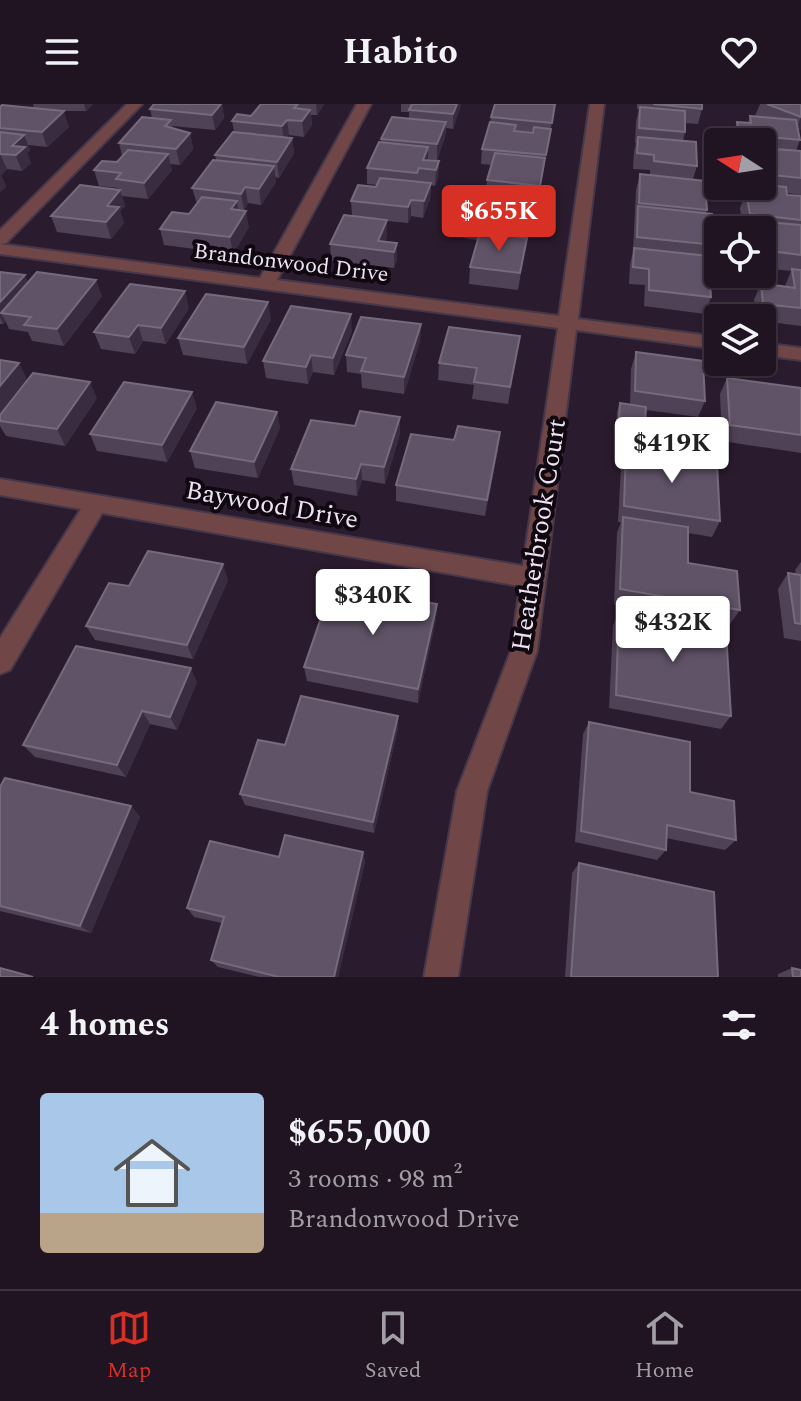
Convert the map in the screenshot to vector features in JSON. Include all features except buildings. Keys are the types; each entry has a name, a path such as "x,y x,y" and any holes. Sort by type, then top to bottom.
{"street":[{"path":"0,239 135,104"},
{"path":"265,285 364,104"},
{"name":"Heatherbrook Court","path":"441,977 472,791 524,651 597,104"},
{"name":"Brandonwood Drive","path":"0,249 704,341"},
{"path":"776,351 801,354"},
{"name":"Baywood Drive","path":"0,487 535,578"},
{"path":"0,662 96,504"}]}
